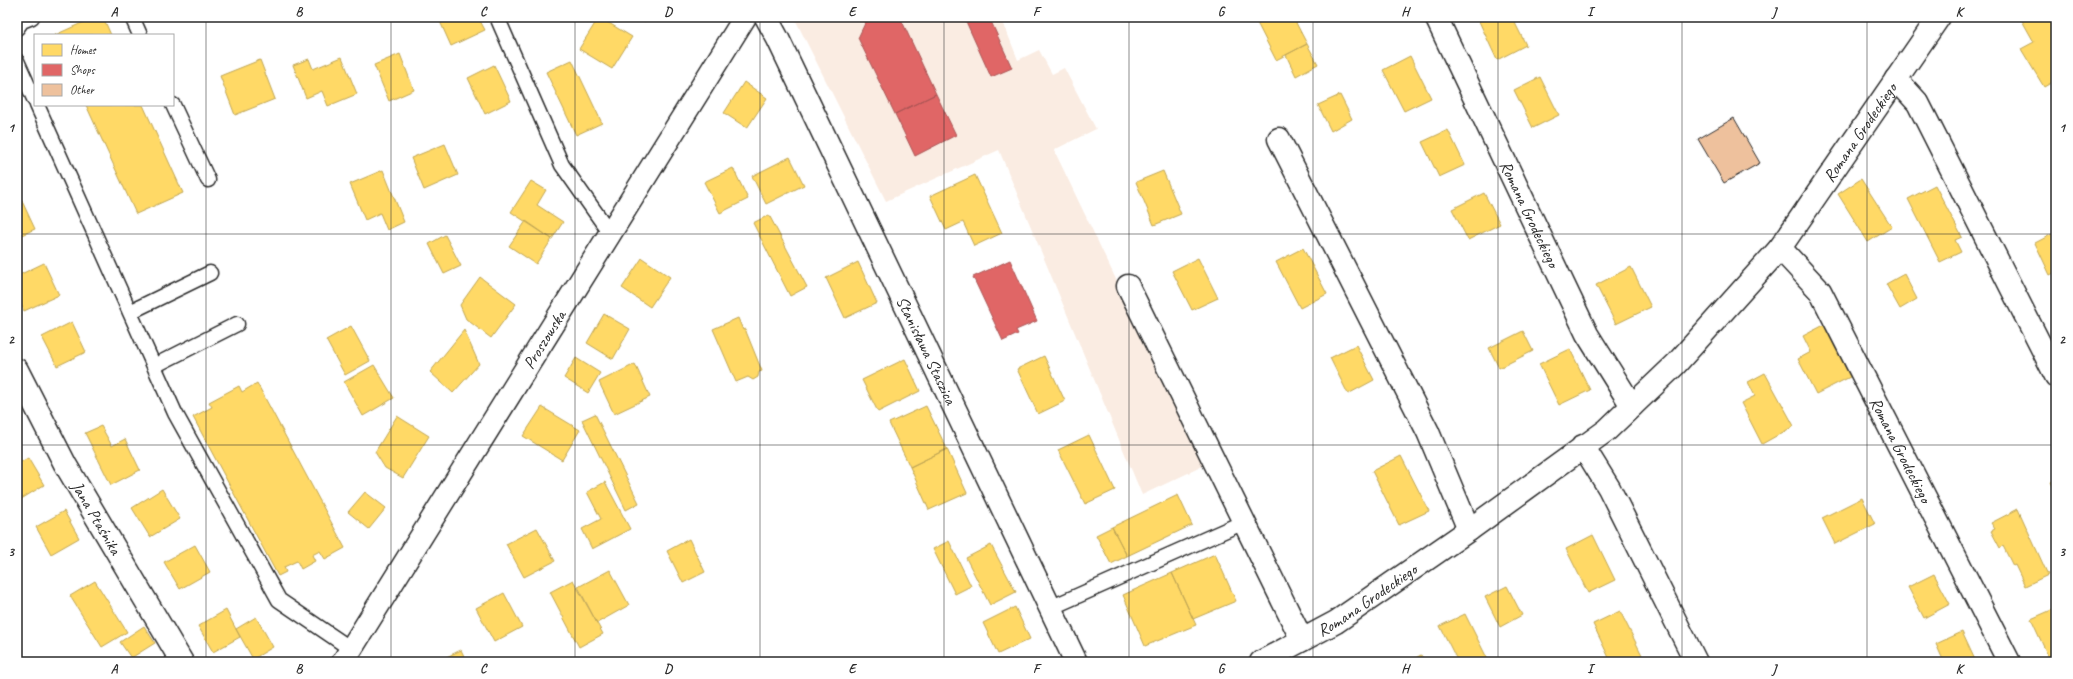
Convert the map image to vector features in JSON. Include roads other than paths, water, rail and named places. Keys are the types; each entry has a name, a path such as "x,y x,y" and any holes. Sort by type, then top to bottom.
{"street":[{"name":"Proszowska","path":"347,655 745,17"},
{"name":"Stanisława Staszica","path":"766,17 778,39 1076,662"},
{"name":"Romana Grodeckiego","path":"1436,17 1587,334 1632,406"},
{"name":"Romana Grodeckiego","path":"1261,662 1336,622 1469,530 1607,430 1676,364 1780,248 1939,17"},
{"path":"1896,79 1918,103 2056,376"},
{"path":"1279,139 1428,432 1469,530"},
{"name":"Romana Grodeckiego","path":"1780,248 1820,291 2008,662"},
{"path":"1128,286 1302,640"},
{"name":"Jana Ptaśnika","path":"17,370 65,464 182,662"},
{"path":"1584,446 1609,488 1696,662"}],"lane":[{"path":"17,28 22,21 32,17"},
{"path":"132,17 140,34"},
{"path":"497,17 562,165 610,233"},
{"path":"17,61 34,99"},
{"path":"37,106 175,413 279,600 347,655"},
{"path":"173,106 208,180"},
{"path":"130,312 210,273"},
{"path":"154,366 237,324"},
{"path":"1050,608 1244,522"}]}
